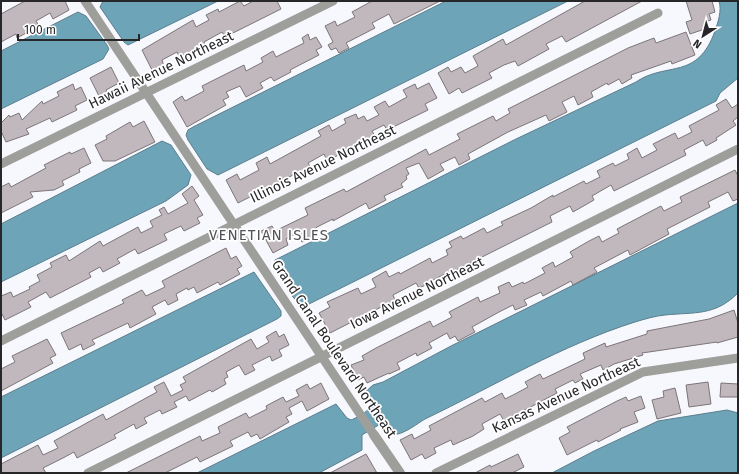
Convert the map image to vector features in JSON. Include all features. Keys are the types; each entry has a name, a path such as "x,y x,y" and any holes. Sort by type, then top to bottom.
{"street":[{"name":"Grand Canal Boulevard Northeast","path":"85,1 400,473"},
{"name":"Hawaii Avenue Northeast","path":"1,164 333,1"},
{"name":"Illinois Avenue Northeast","path":"1,340 658,13"},
{"name":"Iowa Avenue Northeast","path":"88,473 738,149"},
{"name":"Kansas Avenue Northeast","path":"436,473 642,372 738,358"}],"water":[{"path":"103,1 218,1 128,45 124,42 100,7"},
{"path":"446,1 568,1 218,175 207,169 188,140 186,135 188,130 193,127"},
{"path":"719,1 738,1 738,78 720,93 716,101 302,307 293,297 273,266 275,260 516,139 648,76 690,64 708,47 715,31 720,13"},
{"path":"78,12 86,16 107,45 109,49 103,59 1,109 1,51"},
{"path":"162,141 171,145 191,175 188,185 166,201 1,282 1,224"},
{"path":"738,203 738,293 721,306 704,312 654,317 608,331 528,367 398,434 391,433 382,423 362,435 362,450 319,473 197,473 336,404 347,418 351,420 365,413 370,407 370,400 365,392 373,385 383,382 451,346"},
{"path":"254,272 281,311 281,316 277,319 1,458 1,397"},
{"path":"727,410 738,413 738,473 552,473 594,451 658,421"}],"building":[{"path":"25,1 65,1 69,10 53,19 50,13 36,21 39,26 17,38 16,34 1,42 1,14"},
{"path":"240,1 244,6 253,1 277,1 281,9 225,37 222,32 204,42 206,46 181,60 177,52 162,60 164,66 153,72 142,50 193,20 196,27 209,20 206,15 218,9 219,12"},
{"path":"372,1 440,1 394,24 389,14 372,23 375,28 346,43 349,48 339,53 336,48 331,50 328,45 333,42 325,26 335,21 337,26 355,17 352,12"},
{"path":"585,1 642,1 566,42 562,36 546,44 549,49 518,66 515,61 504,65 489,73 492,78 462,93 459,88 449,94 438,73 448,67 451,72 461,67 465,73 478,66 473,56 503,39 506,45"},
{"path":"686,1 712,1 715,12 709,14 711,20 705,22 708,28 690,34 686,22 692,20"},
{"path":"686,32 695,55 672,64 671,61 631,75 632,78 622,84 619,79 608,85 607,83 591,92 593,97 578,105 574,96 562,102 567,112 549,121 546,115 508,132 468,154 470,159 459,165 455,157 440,164 444,170 428,179 419,163 406,168 409,174 406,176 407,179 401,184 403,187 384,196 386,200 369,209 366,203 333,221 333,219 317,227 313,231 315,236 302,242 297,233 286,239 288,245 273,253 261,231 272,226 275,231 308,215 305,208 344,189 346,192 426,149 429,155 460,139 457,134 493,116 496,121 510,113 508,109 628,48 654,38 656,43"},
{"path":"308,34 310,40 316,37 322,47 316,50 319,55 290,70 291,72 274,81 271,77 260,83 263,88 246,97 240,86 226,92 229,97 223,100 226,105 187,127 173,102 182,96 185,101 204,91 202,86 244,65 246,71 263,62 261,58 273,51 276,57 304,43 302,38"},
{"path":"111,67 119,83 106,90 108,94 100,98 90,78"},
{"path":"429,83 437,98 425,104 428,110 387,130 384,125 372,131 375,136 327,161 324,154 308,163 311,168 300,174 299,172 238,203 226,180 237,174 240,180 259,170 256,163 267,157 270,164 321,136 318,131 329,125 332,131 346,123 344,119 356,114 358,119 364,116 367,121 379,115 374,107 385,101 389,107 407,97 403,90 415,84 417,89"},
{"path":"73,84 75,90 81,87 87,100 75,106 77,110 52,122 50,118 26,129 29,134 6,142 1,131 1,123 9,115 10,117 19,113 22,120 42,101 43,104 59,96 57,92"},
{"path":"726,99 732,108 738,104 738,117 733,121 736,125 716,138 717,140 706,146 703,140 684,150 686,155 614,191 611,185 592,196 594,200 573,212 570,206 550,216 552,222 427,283 428,284 419,288 416,283 393,295 395,300 330,333 319,313 330,307 327,302 358,288 361,294 376,287 372,279 386,271 389,277 399,272 400,274 430,258 432,263 448,255 446,250 452,247 449,242 461,236 463,239 484,228 487,233 503,225 501,222 531,208 553,195 553,197 584,181 586,184 600,177 597,171 613,163 615,166 629,159 627,154 637,148 642,158 657,150 653,144 675,133 678,139 692,132 689,126 719,110 716,105"},
{"path":"144,121 155,142 115,161 103,161 95,145 107,139 106,136 130,122 133,127"},
{"path":"84,148 91,163 79,169 80,172 62,181 64,185 54,190 30,192 33,197 1,213 1,187 9,183 11,187 46,168 44,165 70,152 71,154"},
{"path":"735,170 738,176 738,199 733,201 728,192 708,202 710,207 667,229 669,234 630,255 628,250 594,268 597,272 573,285 571,281 543,296 541,292 524,300 527,305 515,310 513,305 472,327 475,332 458,341 455,336 450,339 447,333 429,343 432,348 417,356 416,353 397,363 400,369 389,374 367,383 364,377 358,380 351,365 364,360 362,356 376,348 430,321 433,327 452,317 449,312 478,297 480,302 500,293 498,287 509,282 512,287 523,282 524,284 545,273 542,268 553,262 555,267 573,257 570,252 589,241 599,236 602,242 619,233 617,229 661,206 664,211 682,202 680,197"},
{"path":"192,186 199,196 194,200 203,215 197,218 200,223 184,231 181,226 164,234 167,240 138,254 135,249 117,259 120,263 103,272 100,267 89,273 91,277 50,298 46,292 28,302 31,307 5,320 1,312 1,296 11,292 13,297 30,289 29,287 40,281 37,275 52,267 50,263 66,255 69,261 100,241 103,246 138,227 141,233 153,227 150,221 162,215 159,210 164,207 168,214 188,203 182,194"},
{"path":"226,248 231,259 236,256 242,266 237,269 240,274 220,285 218,282 197,293 194,287 188,290 187,288 176,294 178,300 168,305 165,300 152,307 156,314 130,328 128,323 92,340 95,344 83,350 81,344 69,350 61,333 124,303 122,300 142,290 146,296 165,287 162,281"},
{"path":"734,310 738,323 738,337 717,343 642,353 643,355 614,364 603,370 601,365 580,374 583,379 575,383 573,380 555,389 557,393 504,421 500,414 482,424 484,429 473,436 453,445 451,440 434,448 436,453 425,459 422,454 411,460 400,440 412,434 414,439 431,430 429,426 482,398 485,402 502,393 505,399 528,387 525,382 540,374 543,379 585,359 583,353 605,343 606,347 647,334 647,331 709,319"},
{"path":"276,331 279,337 284,334 289,345 279,350 282,356 272,361 270,356 252,365 255,370 245,375 239,365 226,372 228,377 224,379 226,384 212,392 210,390 189,401 186,396 174,402 177,407 162,414 160,410 144,418 147,423 136,429 134,424 114,435 116,438 77,458 74,452 43,468 46,473 1,473 1,464 38,445 43,455 58,448 54,441 103,414 106,420 157,392 154,387 164,382 171,396 183,390 180,385 186,382 183,377 251,339 257,349 269,342 266,337"},
{"path":"47,339 56,355 50,358 53,363 1,391 1,369 15,362 12,356"},
{"path":"708,382 711,404 689,407 686,385"},
{"path":"321,383 329,399 307,411 302,401 289,408 292,414 286,417 289,422 260,439 257,434 251,437 248,432 230,441 233,446 200,462 197,457 165,473 126,473 200,436 202,441 220,433 218,427 246,413 249,418 267,409 266,406 283,397 286,402 299,396 296,390 307,384 310,389"},
{"path":"721,383 738,384 738,397 720,397"},
{"path":"675,388 681,413 657,419 652,400 664,397 663,391"},
{"path":"641,396 645,408 634,412 638,422 620,429 621,430 598,442 597,440 567,455 559,438 570,432 567,427 626,397 628,401"},
{"path":"366,454 377,473 330,473"},
{"path":"518,454 524,467 512,473 475,473 490,465 491,467"}],"district":[{"name":"VENETIAN ISLES","path":"269,235"}]}
